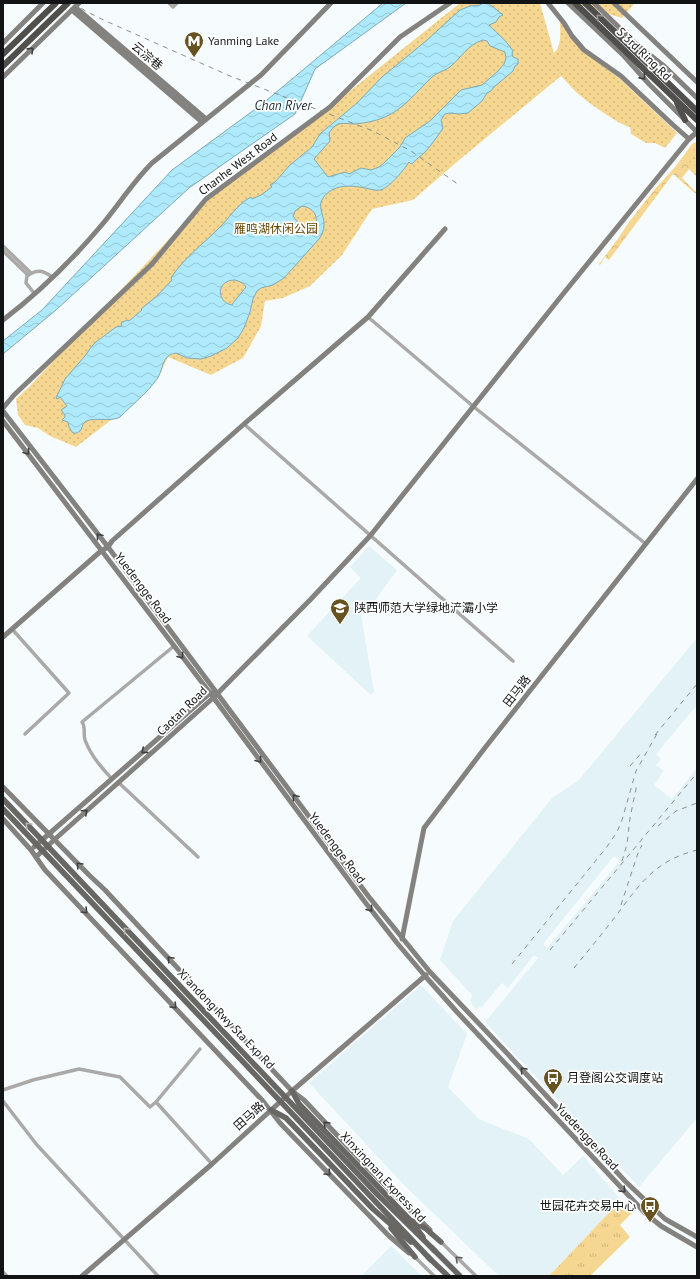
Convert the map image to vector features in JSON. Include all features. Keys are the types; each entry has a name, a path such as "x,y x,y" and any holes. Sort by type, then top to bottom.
{"highway":[{"path":"3,54 56,3"},
{"path":"3,66 68,3"},
{"name":"S 3rd Ring Rd","path":"575,3 612,33 697,111"},
{"name":"S 3rd Ring Rd","path":"585,3 676,100 697,120"},
{"path":"676,100 685,120"}],"main road":[{"path":"3,43 43,3"},
{"path":"3,77 80,3"},
{"path":"3,320 52,277 100,228 139,176 163,154 261,75 331,3"},
{"name":"Chanhe West Road","path":"3,408 14,395 152,264 206,199 330,107 400,37 450,3"},
{"path":"548,3 584,50 621,76 689,139"},
{"path":"568,3 612,33 636,44 664,66 697,98"},
{"path":"217,693 310,600 370,536 563,294 689,139 697,132 649,84 624,56 594,3"},
{"path":"614,3 697,82"},
{"name":"云淙巷","path":"73,9 204,121"},
{"path":"3,637 101,551 108,547 112,541 244,424 368,317 445,229"},
{"name":"Yuedengge Road","path":"3,411 108,547 402,939 430,972 625,1181 665,1219 697,1237"},
{"name":"Yuedengge Road","path":"3,421 212,696 364,902 425,976 645,1213 661,1226 697,1247"},
{"name":"田马路","path":"402,939 424,828 484,749 697,479"},
{"name":"Caotan Road","path":"31,850 112,780 217,693"},
{"name":"Caotan Road","path":"36,857 212,696"},
{"path":"3,787 105,890 292,1091 304,1100 441,1242"},
{"name":"Xi'andong Rwy Sta Exp Rd","path":"3,799 377,1194 435,1251"},
{"name":"Xi'andong Rwy Sta Exp Rd","path":"3,809 431,1260"},
{"path":"3,819 31,850 45,870 91,917 271,1110 280,1123 389,1236 415,1257"},
{"name":"田马路","path":"82,1276 430,972"},
{"name":"Xinxingnan Express Rd","path":"292,1091 299,1104 410,1220 435,1251 460,1276"},
{"name":"Xinxingnan Express Rd","path":"271,1110 286,1118 373,1209 448,1276"},
{"path":"373,1209 415,1257"},
{"path":"410,1220 425,1228 441,1242"}],"street":[{"path":"169,3 173,7 177,3"},
{"path":"3,246 29,274"},
{"path":"3,251 29,274"},
{"path":"29,274 44,271 52,277"},
{"path":"29,274 26,283 34,293"},
{"path":"368,317 474,407 646,544"},
{"path":"244,424 513,661"},
{"path":"12,629 69,694 25,734"},
{"path":"112,780 96,762 85,739 84,725 82,722 174,646"},
{"path":"118,782 198,857"},
{"path":"3,1090 33,1080 79,1069 120,1077 150,1107 156,1102 200,1049"},
{"path":"3,1101 37,1145 158,1276"},
{"path":"156,1102 212,1164"},
{"path":"441,1242 476,1276"},
{"path":"415,1257 434,1276"},
{"path":"3,1272 7,1276"}],"shaded area":[{"name":"陕西师范大学绿地浐灞小学","path":"369,546 397,570 376,599 361,615 374,692 371,695 307,636 361,578 350,567"},
{"path":"697,638 697,705 656,754 661,759 656,765 664,771 654,785 672,799 697,768 697,1118 639,1187 485,1022 538,958 534,955 508,988 502,983 481,1008 480,1006 476,1010 470,1001 472,995 440,960 453,921 552,798 579,780","holes":["614,856 620,861 547,948 543,944"]},
{"path":"421,985 467,1034 448,1087 479,1119 529,1139 563,1175 583,1156 621,1200 549,1276 499,1276 404,1185 309,1083"},
{"path":"391,1246 422,1276 361,1276"}],"green space":[{"name":"雁鸣湖休闲公园","path":"460,3 540,3 554,53 557,50 559,42 560,21 583,52 618,77 677,133 665,148 655,143 646,143 631,134 630,127 611,118 580,96 561,76 413,200 372,209 342,255 310,286 283,298 265,301 261,326 243,358 211,375 168,357 158,378 115,417 76,447 50,436 38,428 25,425 18,415 16,399 204,202 330,107"},
{"path":"572,3 635,3 622,18"},
{"path":"697,142 697,177 689,169 682,178 697,193 697,195 673,174 609,260 605,257 600,265 599,264 629,222 654,190 675,167 693,143"},
{"path":"697,145 697,168 688,160"},
{"path":"621,1200 633,1212 620,1225 630,1237 590,1276 549,1276"}],"water":[{"name":"Chan River","path":"383,3 406,3 315,69 295,114 189,188 56,310 3,354 3,341 42,310 172,170 261,105"},
{"path":"483,3 488,3 503,15 499,17 496,22 489,25 513,51 513,57 518,59 518,64 515,66 513,71 487,93 482,101 468,113 445,114 441,120 443,128 430,146 413,163 411,164 409,162 396,178 385,188 377,190 348,186 337,188 327,193 321,201 324,221 322,234 284,278 273,285 261,288 257,291 244,328 238,338 227,348 201,359 187,358 176,353 171,354 165,359 159,375 153,384 120,417 116,419 95,419 86,421 81,430 77,433 73,433 68,422 62,420 65,415 61,410 67,406 60,397 57,399 56,398 65,379 92,346 116,327 122,326 121,323 127,320 129,321 142,310 141,309 157,296 172,280 171,278 187,258 222,225 237,208 251,197 252,199 261,195 272,187 270,185 275,182 290,165 312,147 320,134 357,103 382,77 426,41 460,10 470,6 480,5","holes":["483,40 487,41 490,46 505,52 506,58 504,64 498,71 482,85 461,90 430,121 405,138 400,147 379,167 371,170 361,168 349,174 345,172 328,177 314,159 330,141 329,133 334,127 346,123 355,124 370,122 392,114 404,105 434,75 446,70 469,48 477,42","302,206 312,210 316,218 315,227 306,233 300,231 299,224 293,216 295,211","235,280 243,283 246,287 232,305 223,300 220,291 224,283"]}],"railway":[{"path":"73,3 87,12 108,22 230,76 373,131 411,151 459,185"},
{"path":"655,735 697,684"},
{"path":"512,964 606,848 617,832 622,820 636,771 658,732"},
{"path":"630,766 643,751"},
{"path":"550,950 697,773"},
{"path":"622,861 627,844 630,818 637,784"},
{"path":"658,826 676,811 697,803"},
{"path":"621,905 642,845"},
{"path":"574,968 632,894 649,875 670,860 697,850"}],"place":[{"name":"Yanming Lake","path":"194,58"},
{"name":"陕西师范大学绿地浐灞小学","path":"340,625"},
{"name":"月登阁公交调度站","path":"553,1095"},
{"name":"世园花卉交易中心","path":"650,1223"}]}
